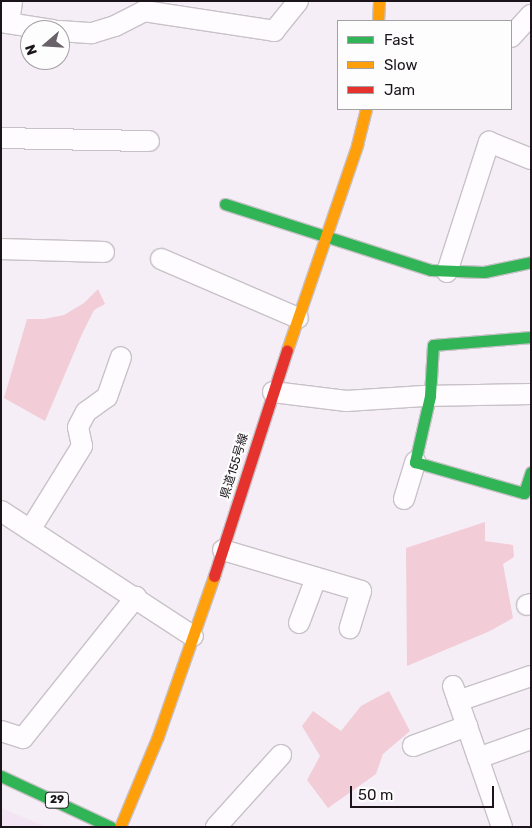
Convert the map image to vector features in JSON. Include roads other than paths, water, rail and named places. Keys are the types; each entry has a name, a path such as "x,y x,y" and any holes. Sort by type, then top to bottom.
{"main road":[{"path":"378,20 379,1"},
{"name":"県道155号線","path":"120,827 141,778 223,550 273,392 356,145 366,110"},
{"path":"225,204 431,270 484,272 531,262"},
{"path":"531,337 433,345 430,396 415,462 524,493 531,472"},
{"name":"29","path":"1,776 111,827"}],"street":[{"path":"12,1 5,23 20,25"},
{"path":"70,31 92,33 115,26 144,11 274,31 298,1"},
{"path":"512,36 531,15"},
{"path":"1,138 149,141"},
{"path":"447,272 489,142 531,159"},
{"path":"1,249 104,252"},
{"path":"161,259 298,318"},
{"path":"30,530 82,446 78,428 86,412 114,401 121,357"},
{"path":"273,392 346,401 430,396 531,394"},
{"path":"404,499 415,462"},
{"path":"1,511 136,597 193,636"},
{"path":"223,550 360,591 350,628"},
{"path":"299,623 316,578"},
{"path":"1,731 23,738 136,597"},
{"path":"502,827 455,694 531,676"},
{"path":"413,746 467,726"},
{"path":"478,758 531,739"},
{"path":"216,827 282,755"}]}
